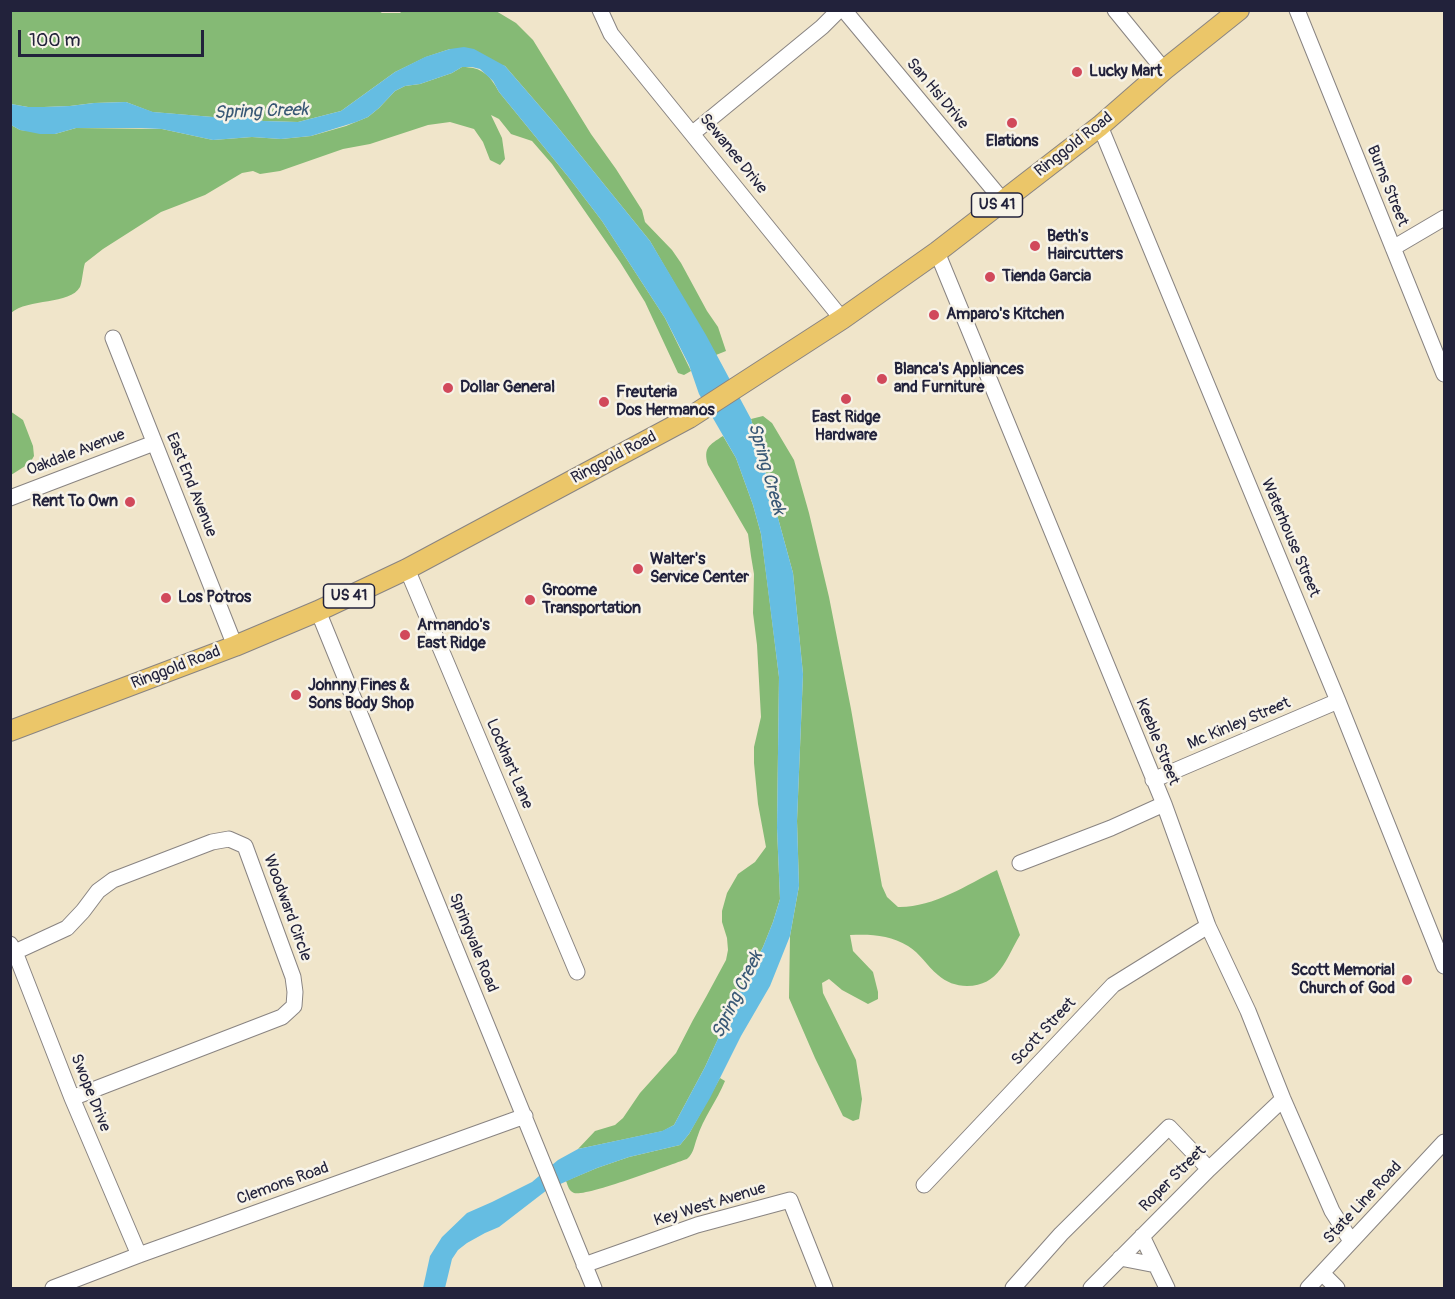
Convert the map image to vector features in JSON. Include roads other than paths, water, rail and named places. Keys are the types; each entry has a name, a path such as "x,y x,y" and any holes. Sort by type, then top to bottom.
{"main road":[{"name":"Ringgold Road","path":"10,731 235,646 318,611 407,569 689,418 842,319 937,252 1100,126 1164,70 1239,10"}],"street":[{"name":"Sewanee Drive","path":"600,10 611,34 842,319"},
{"path":"693,133 822,27 839,10"},
{"name":"San Hsi Drive","path":"844,10 1003,201"},
{"path":"1115,10 1164,70"},
{"name":"Burns Street","path":"1297,10 1444,374"},
{"name":"Waterhouse Street","path":"1100,126 1338,701 1444,966"},
{"path":"1393,248 1444,218"},
{"name":"Keeble Street","path":"937,252 1164,804 1208,926 1248,1011 1283,1099 1332,1211 1352,1241"},
{"name":"East End Avenue","path":"113,338 235,646"},
{"name":"Oakdale Avenue","path":"10,498 154,443"},
{"name":"Lockhart Lane","path":"407,569 577,972"},
{"name":"Springvale Road","path":"318,611 594,1288"},
{"name":"Mc Kinley Street","path":"1154,780 1338,701"},
{"path":"1020,863 1164,804"},
{"name":"Woodward Circle","path":"13,948 67,928 98,891 113,880 212,842 229,839 245,846 293,977 294,1006 282,1017 72,1098"},
{"name":"Scott Street","path":"924,1185 1113,985 1208,926"},
{"name":"Swope Drive","path":"13,948 72,1098 139,1255"},
{"name":"Roper Street","path":"1091,1288 1209,1168 1283,1099"},
{"name":"Clemons Road","path":"53,1288 525,1116"},
{"path":"1013,1288 1061,1234 1169,1127 1209,1168"},
{"name":"State Line Road","path":"1308,1288 1444,1142"},
{"name":"Key West Avenue","path":"584,1265 697,1225 790,1200 825,1288"},
{"path":"1142,1236 1167,1288"},
{"path":"1120,1258 1156,1265"},
{"path":"1323,1274 1337,1288"}],"water":[{"path":"464,47 474,49 505,66 650,241 706,335 751,419 793,573 803,674 797,821 799,886 790,936 770,986 741,1036 710,1098 680,1145 629,1157 547,1190 499,1227 458,1250 452,1259 445,1288 423,1288 430,1256 442,1237 467,1213 532,1182 558,1160 578,1149 662,1131 674,1125 763,947 780,899 777,828 779,677 761,534 753,505 736,458 699,394 689,365 665,318 602,221 499,92 493,81 480,69 462,67 452,73 420,84 405,86 395,91 368,117 356,122 311,136 281,139 252,137 213,140 162,129 141,128 76,128 55,134 40,134 20,130 11,125 11,104 44,107 126,102 153,112 298,122 341,111 395,72 425,57"}],"place":[{"name":"Lucky Mart","path":"1077,72"},
{"name":"Elations","path":"1012,123"},
{"name":"Beth's Haircutters","path":"1035,246"},
{"name":"Tienda Garcia","path":"990,277"},
{"name":"Amparo's Kitchen","path":"934,315"},
{"name":"Blanca's Appliances and Furniture","path":"882,379"},
{"name":"Dollar General","path":"448,388"},
{"name":"East Ridge Hardware","path":"846,399"},
{"name":"Freuteria Dos Hermanos","path":"604,402"},
{"name":"Rent To Own","path":"130,502"},
{"name":"Walter's Service Center","path":"638,569"},
{"name":"Los Potros","path":"166,598"},
{"name":"Groome Transportation","path":"530,600"},
{"name":"Armando's East Ridge","path":"405,635"},
{"name":"Johnny Fines & Sons Body Shop","path":"296,695"},
{"name":"Scott Memorial Church of God","path":"1407,980"}],"water label":[{"name":"Spring Creek","path":"261,112"},
{"name":"Spring Creek","path":"766,469"},
{"name":"Spring Creek","path":"738,995"}]}
